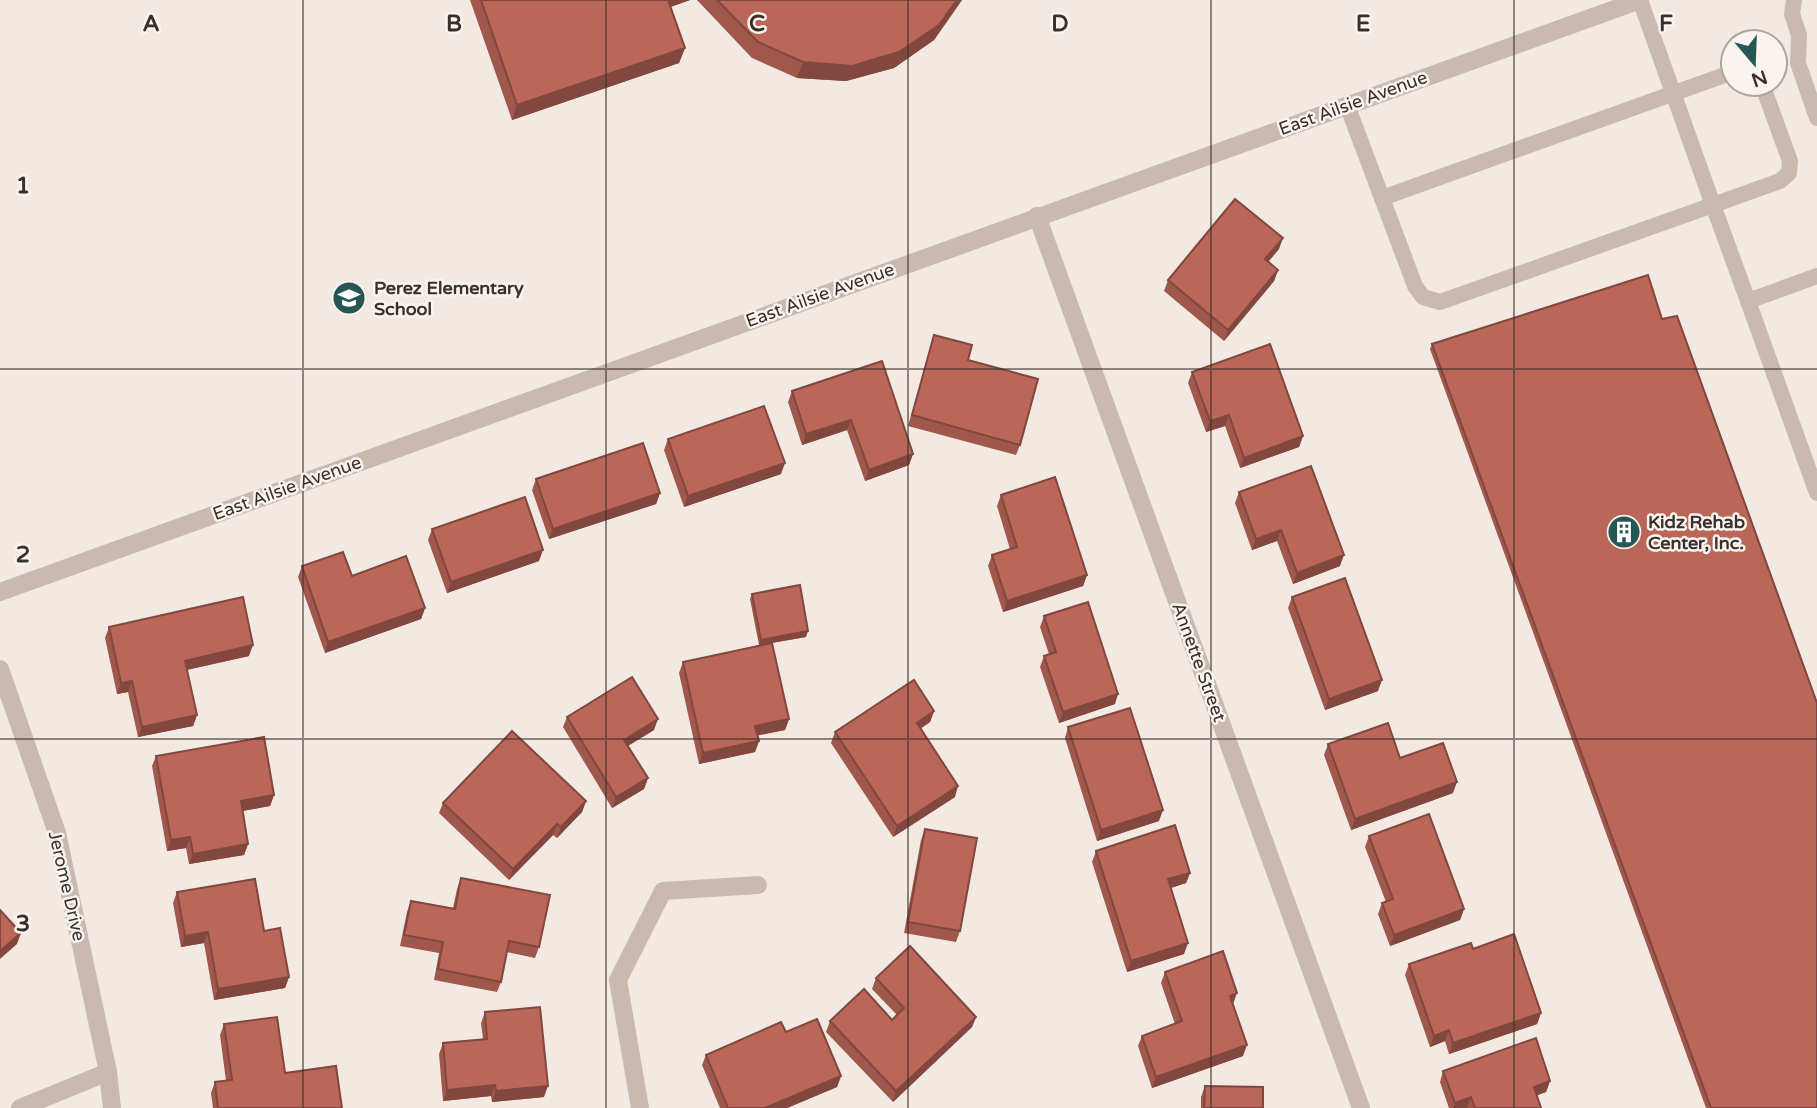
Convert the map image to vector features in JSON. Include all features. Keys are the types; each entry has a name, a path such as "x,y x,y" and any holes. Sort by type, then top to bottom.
{"street":[{"name":"East Ailsie Avenue","path":"0,592 1640,0"},
{"name":"Annette Street","path":"1037,216 1362,1108"},
{"name":"Jerome Drive","path":"0,669 57,833 108,1072 112,1108"},
{"path":"640,1108 618,980 663,891 758,885"},
{"path":"20,1108 108,1072"}],"lane":[{"path":"1640,0 1817,493"},
{"path":"1794,0 1791,14 1799,35 1798,63 1817,118"},
{"path":"1382,198 1719,77"},
{"path":"1348,105 1415,286 1423,297 1440,302 1780,181 1789,173 1790,161 1767,98"},
{"path":"1748,301 1817,276"}],"building":[{"path":"481,0 668,0 685,48 517,105"},
{"path":"717,0 957,0 939,25 899,52 852,66 803,62 758,42"},
{"path":"1235,199 1283,238 1265,259 1278,270 1228,330 1168,280"},
{"name":"Kidz Rehab Center, Inc.","path":"1648,275 1662,319 1677,316 1817,703 1817,1108 1711,1108 1432,344"},
{"path":"934,335 972,345 968,360 1038,379 1020,445 912,415"},
{"path":"1270,344 1303,436 1244,458 1229,415 1210,421 1192,372"},
{"path":"882,361 913,454 869,470 851,420 806,434 792,391"},
{"path":"764,406 785,463 688,496 668,439"},
{"path":"643,443 660,493 553,529 536,479"},
{"path":"1311,466 1344,555 1297,573 1281,530 1256,539 1239,492"},
{"path":"1055,477 1087,575 1007,601 992,555 1017,547 1001,495"},
{"path":"525,497 543,550 451,582 432,529"},
{"path":"343,552 352,576 406,556 425,608 328,642 302,566"},
{"path":"1345,578 1382,680 1329,699 1292,597"},
{"path":"800,585 808,631 761,640 752,594"},
{"path":"243,597 253,645 185,661 197,715 142,727 132,681 121,683 109,627"},
{"path":"1088,602 1118,694 1063,712 1044,656 1056,652 1044,616"},
{"path":"772,643 789,719 755,726 759,741 703,753 683,662"},
{"path":"632,677 658,719 624,740 648,778 616,797 567,717"},
{"path":"914,680 934,711 917,723 958,786 897,826 835,732"},
{"path":"1130,708 1163,810 1101,830 1068,727"},
{"path":"1388,723 1400,758 1443,743 1457,782 1355,819 1328,744"},
{"path":"512,731 586,801 561,827 557,824 513,869 443,803"},
{"path":"264,737 274,795 241,801 248,844 193,854 190,837 171,840 156,756"},
{"path":"1429,814 1464,909 1394,935 1382,903 1393,899 1369,836"},
{"path":"1175,825 1190,873 1168,879 1188,943 1131,961 1096,851"},
{"path":"925,829 977,838 960,931 908,922"},
{"path":"461,878 550,895 539,947 509,941 501,982 438,969 443,942 404,935 411,901 455,909"},
{"path":"255,879 264,931 280,928 289,977 218,989 208,932 185,936 177,892"},
{"path":"0,910 21,933 0,951"},
{"path":"1514,934 1541,1013 1453,1043 1449,1030 1434,1036 1409,964 1471,943 1473,949"},
{"path":"910,946 976,1017 896,1091 830,1021 864,989 892,1020 904,1008 876,978"},
{"path":"1223,951 1237,993 1230,996 1247,1045 1156,1077 1142,1036 1182,1021 1165,972"},
{"path":"540,1007 548,1086 496,1091 495,1085 447,1090 443,1043 487,1039 485,1012"},
{"path":"277,1017 285,1073 336,1066 342,1108 218,1108 215,1082 232,1080 224,1024"},
{"path":"817,1019 841,1076 765,1108 728,1108 706,1055 781,1022 786,1032"},
{"path":"1536,1038 1550,1081 1534,1087 1541,1108 1475,1108 1471,1097 1455,1103 1443,1071"},
{"path":"1205,1086 1263,1087 1263,1108 1204,1108"}],"place":[{"name":"Perez Elementary School","path":"349,298"},
{"name":"Kidz Rehab Center, Inc.","path":"1624,532"}]}
